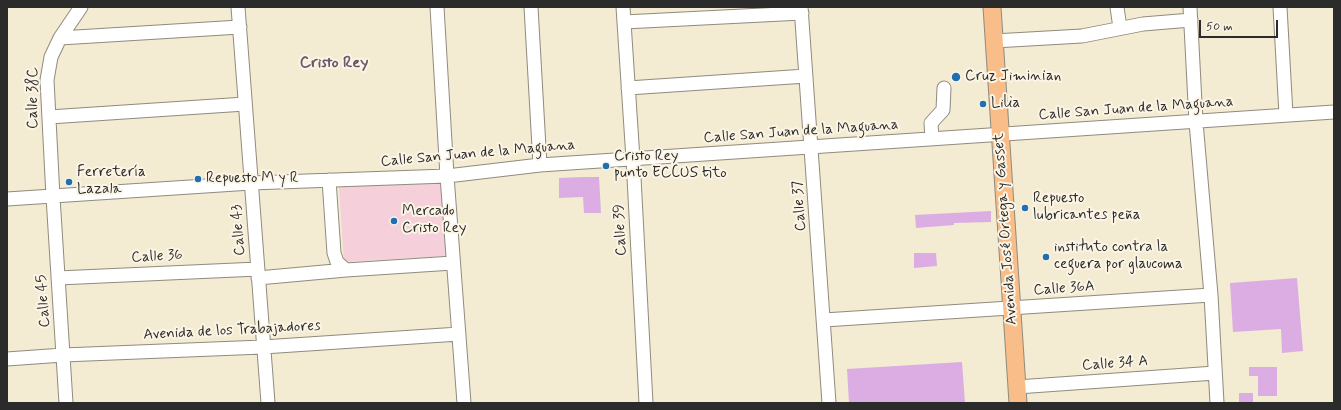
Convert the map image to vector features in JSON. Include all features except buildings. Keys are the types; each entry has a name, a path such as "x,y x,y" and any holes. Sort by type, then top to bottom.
{"main road":[{"name":"Avenida José Ortega y Gasset","path":"992,7 1017,395"}],"street":[{"name":"Calle 38C","path":"53,197 48,72 51,57 60,38 81,7"},
{"name":"Calle 43","path":"238,7 268,403"},
{"path":"437,7 447,176 464,403"},
{"path":"531,7 540,165"},
{"name":"Calle 39","path":"623,7 646,403"},
{"path":"1117,7 1120,28"},
{"path":"1280,7 1286,115"},
{"path":"624,22 801,10"},
{"name":"Calle 37","path":"801,10 830,403"},
{"path":"994,41 1082,36 1191,13 1196,122 1211,295 1217,403"},
{"path":"60,38 240,27"},
{"path":"628,88 806,76"},
{"path":"932,139 931,123 943,110 944,88"},
{"path":"49,117 245,104"},
{"name":"Calle San Juan de la Maguana","path":"7,199 251,183 447,176 540,165 1334,112"},
{"path":"329,180 334,253 337,262 346,270"},
{"name":"Calle 45","path":"53,197 66,403"},
{"name":"Calle 36","path":"58,278 346,270 453,263"},
{"name":"Calle 36A","path":"824,320 1211,295"},
{"name":"Avenida de los Trabajadores","path":"7,359 63,355 263,347 459,334"},
{"name":"Calle 34 A","path":"1017,395 1215,373"}],"shaded area":[{"name":"Mercado Cristo Rey","path":"444,181 449,256 344,262 339,187"}],"place":[{"name":"Cruz Jiminian","path":"956,77"},
{"name":"Lilia","path":"983,104"},
{"name":"Cristo Rey punto ECCUS tito","path":"606,166"},
{"name":"Repuesto M y R","path":"198,179"},
{"name":"Ferretería Lazala","path":"69,182"},
{"name":"Repuesto lubricantes peña","path":"1025,208"},
{"name":"Mercado Cristo Rey","path":"394,221"},
{"name":"instituto contra la ceguera por glaucoma","path":"1046,257"}],"district":[{"name":"Cristo Rey","path":"334,64"}]}
